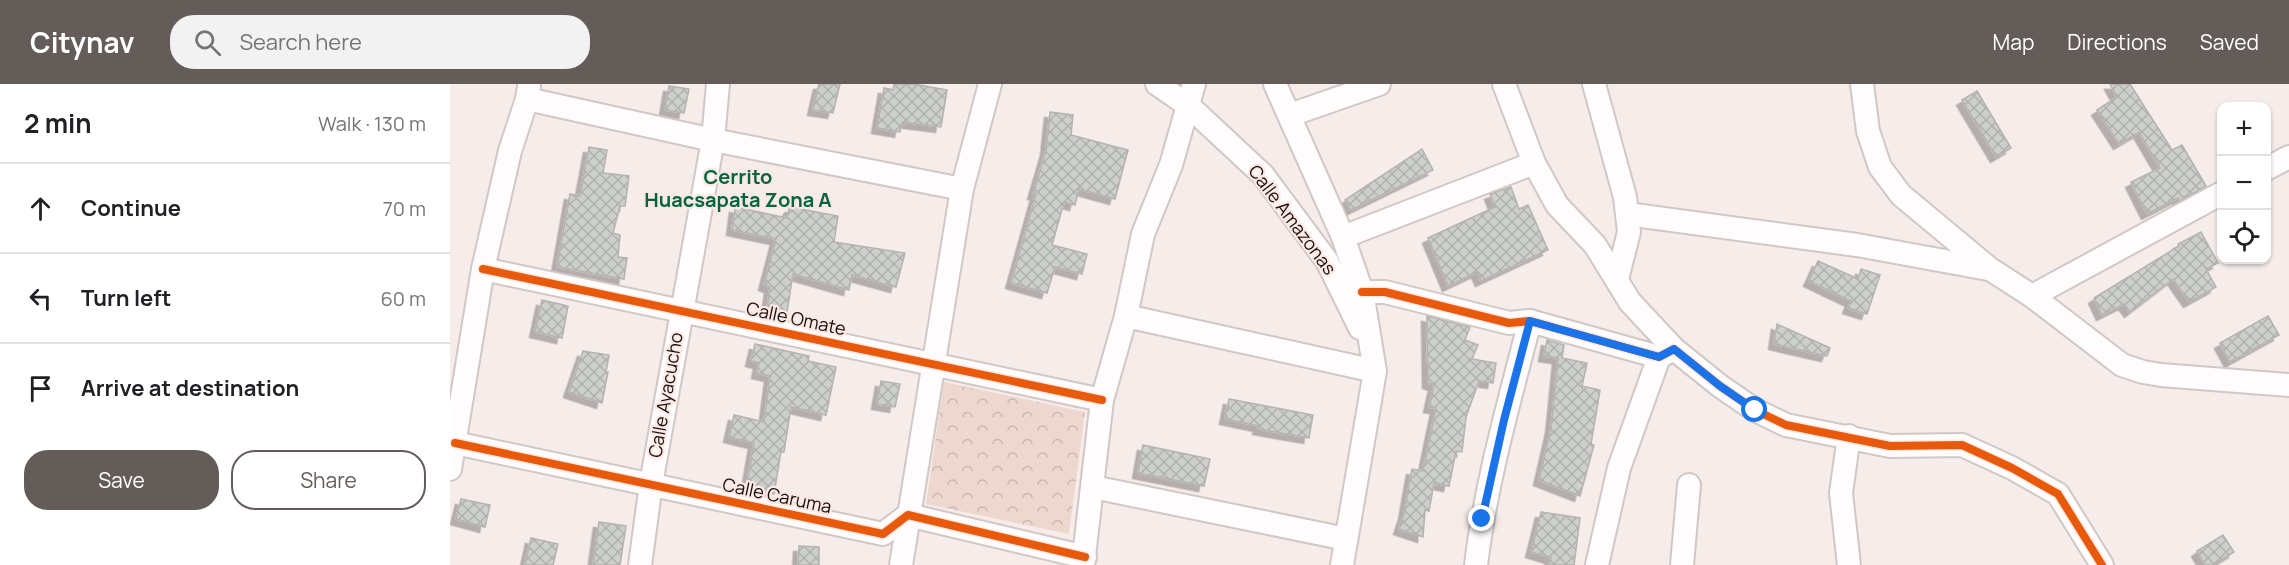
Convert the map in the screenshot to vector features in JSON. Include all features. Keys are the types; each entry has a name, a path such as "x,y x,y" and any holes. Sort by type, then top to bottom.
{"street":[{"name":"Calle Ayacucho","path":"640,565 651,484 713,140 718,84"},
{"path":"901,565 962,189 990,84"},
{"name":"Calle Amazonas","path":"1157,84 1189,106 1263,175 1327,261 1373,362"},
{"path":"908,515 1084,561 1102,400 1126,316 1143,234 1171,165 1194,84"},
{"path":"1275,84 1343,237 1362,292 1373,362 1342,565"},
{"path":"1290,115 1379,84"},
{"path":"1504,84 1534,163 1557,205 1595,245 1630,302 1666,353"},
{"path":"1594,84 1625,198 1627,214 1629,232 1617,279"},
{"path":"1862,84 1868,131 1880,167 1900,195 1990,269 2032,296 2122,365 2143,372 2289,385"},
{"path":"450,469 483,269 510,151 528,92 713,140 962,189"},
{"path":"2271,166 2289,157"},
{"path":"1343,237 1534,163"},
{"path":"2032,296 2217,196"},
{"path":"1627,214 1857,245 1990,269"},
{"name":"Calle Omate","path":"483,269 1102,400"},
{"path":"1362,292 1385,292 1509,323 1530,321 1666,353 1755,410 1786,424 1890,446 1962,446 2012,468 2058,494 2102,565"},
{"path":"1126,316 1373,362"},
{"path":"1476,565 1484,508 1530,321"},
{"path":"1597,565 1619,468 1666,353"},
{"path":"1849,565 1841,493 1850,436"},
{"name":"Calle Caruma","path":"455,442 884,534 908,515"},
{"path":"1682,565 1689,485"},
{"path":"1093,487 1346,539"}],"green space":[{"path":"944,382 1085,412 1069,534 926,504"}],"building":[{"path":"819,84 840,84 833,113 813,110"},
{"path":"894,84 914,84 947,90 941,127 902,122 900,132 877,128 884,88 893,90"},
{"path":"2110,84 2130,84 2172,150 2182,145 2206,186 2180,201 2178,198 2147,214 2131,182 2160,168 2139,132 2119,144 2097,110 2117,97"},
{"path":"669,86 689,89 684,113 665,110"},
{"path":"1977,91 2011,148 1996,157 1962,100"},
{"path":"1050,112 1073,115 1071,135 1128,150 1115,199 1079,189 1075,205 1064,202 1052,245 1087,254 1082,274 1055,267 1047,293 1011,283 1036,194 1033,194 1046,150"},
{"path":"589,147 607,150 603,173 629,176 625,206 620,206 613,233 620,235 618,257 627,258 624,279 557,267 570,194 580,196"},
{"path":"1422,149 1433,170 1351,210 1345,200"},
{"path":"1511,187 1519,209 1528,205 1548,250 1481,281 1477,272 1448,286 1428,238 1495,207 1490,194"},
{"path":"735,207 787,218 791,207 838,216 834,242 905,253 896,287 852,275 849,290 793,274 787,312 767,309 770,287 764,285 776,239 732,230"},
{"path":"2201,232 2217,261 2217,264 2206,269 2216,287 2189,302 2173,279 2130,312 2124,304 2102,315 2094,298 2179,246 2178,244"},
{"path":"1818,261 1858,279 1861,269 1880,275 1867,314 1848,308 1851,301 1809,281"},
{"path":"542,300 568,306 562,338 535,332"},
{"path":"1427,316 1470,327 1465,340 1478,345 1472,359 1496,363 1493,383 1479,381 1466,417 1462,452 1456,451 1449,486 1434,483 1429,511 1425,510 1423,537 1399,529 1412,469 1423,471 1436,408 1429,407 1434,385 1428,383"},
{"path":"2268,316 2279,335 2230,362 2220,343"},
{"path":"1777,324 1830,348 1827,356 1774,344"},
{"path":"1547,340 1564,345 1562,358 1587,363 1582,386 1600,390 1591,444 1594,445 1580,496 1539,480 1551,428 1558,358 1544,356"},
{"path":"755,344 809,356 808,361 836,367 826,415 791,407 774,494 746,489 754,443 729,437 734,415 764,422 770,376 757,373 759,363 751,361"},
{"path":"583,351 609,355 602,403 569,392"},
{"path":"881,381 900,384 895,407 877,404"},
{"path":"1229,399 1313,415 1309,438 1258,429 1259,426 1225,419"},
{"path":"1143,445 1210,459 1204,486 1138,473"},
{"path":"461,499 490,505 485,527 456,519"},
{"path":"1541,512 1580,518 1574,565 1549,565 1551,558 1531,552"},
{"path":"599,522 626,526 620,565 593,565"},
{"path":"2223,535 2234,552 2213,565 2205,565 2197,551"},
{"path":"531,538 558,544 553,565 525,565"},
{"path":"799,546 819,547 819,565 798,565"}],"cycle path":[{"path":"483,269 1102,400"},
{"path":"1362,292 1385,292 1509,323 1530,321 1659,357 1674,349 1720,386 1755,410 1786,425 1890,446 1962,445 2012,468 2058,494 2102,565"},
{"path":"455,443 883,534 908,515 1085,557"}],"district":[{"name":"Cerrito Huacsapata Zona A","path":"738,188"}],"route":[{"path":"1482,519 1504,420 1530,321 1659,357 1674,349 1720,386 1755,410"}]}
